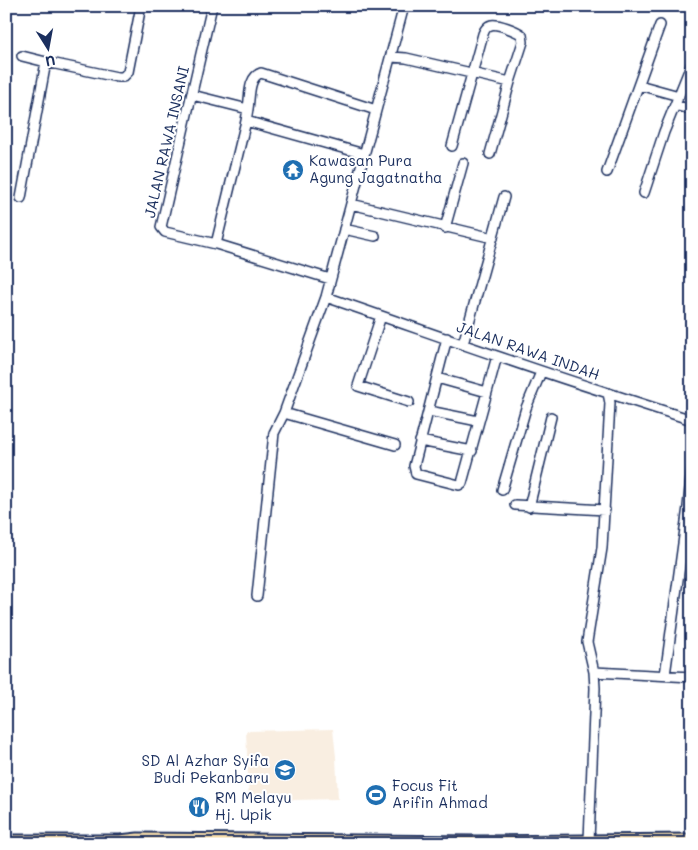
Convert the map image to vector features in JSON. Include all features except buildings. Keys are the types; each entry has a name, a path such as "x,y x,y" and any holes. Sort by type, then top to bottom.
{"main road":[{"path":"6,841 120,841 138,839 420,843 589,837 692,840"}],"street":[{"path":"22,56 123,77 128,72 141,6"},
{"name":"JALAN RAWA INSANI","path":"212,6 161,227 165,232 216,244 330,279"},
{"path":"257,596 274,433 284,413 326,297 404,6"},
{"path":"452,146 470,74 483,34 488,27 494,24 517,31 523,38 490,154"},
{"path":"607,172 660,25"},
{"path":"391,57 406,58 510,82"},
{"path":"21,198 46,62"},
{"path":"644,194 664,132 692,63"},
{"path":"216,244 246,121 252,80 256,75 261,73 376,110"},
{"path":"639,85 679,96"},
{"path":"192,96 248,109"},
{"path":"675,105 692,110"},
{"path":"246,121 364,154"},
{"path":"445,228 463,163"},
{"path":"463,344 504,197"},
{"path":"351,204 493,238"},
{"path":"344,229 375,236"},
{"name":"JALAN RAWA INDAH","path":"326,297 541,372 608,393 610,403 605,510 600,567 587,642 594,672 595,688 589,837"},
{"path":"381,316 358,386 409,402"},
{"path":"447,338 414,466 416,474 459,486 463,481 497,356"},
{"path":"502,490 526,408 541,372"},
{"path":"437,378 487,392"},
{"path":"608,393 692,420"},
{"path":"429,410 478,422"},
{"path":"284,413 395,445"},
{"path":"529,507 551,416"},
{"path":"420,441 472,451"},
{"path":"665,675 692,468"},
{"path":"515,505 605,510"},
{"path":"594,672 692,676"}],"shaded area":[{"path":"333,729 338,799 249,801 246,731"}],"place":[{"name":"Kawasan Pura Agung Jagatnatha","path":"293,170"},
{"name":"SD Al Azhar Syifa Budi Pekanbaru","path":"285,770"},
{"name":"Focus Fit Arifin Ahmad","path":"376,795"},
{"name":"RM Melayu Hj. Upik","path":"199,807"}]}
